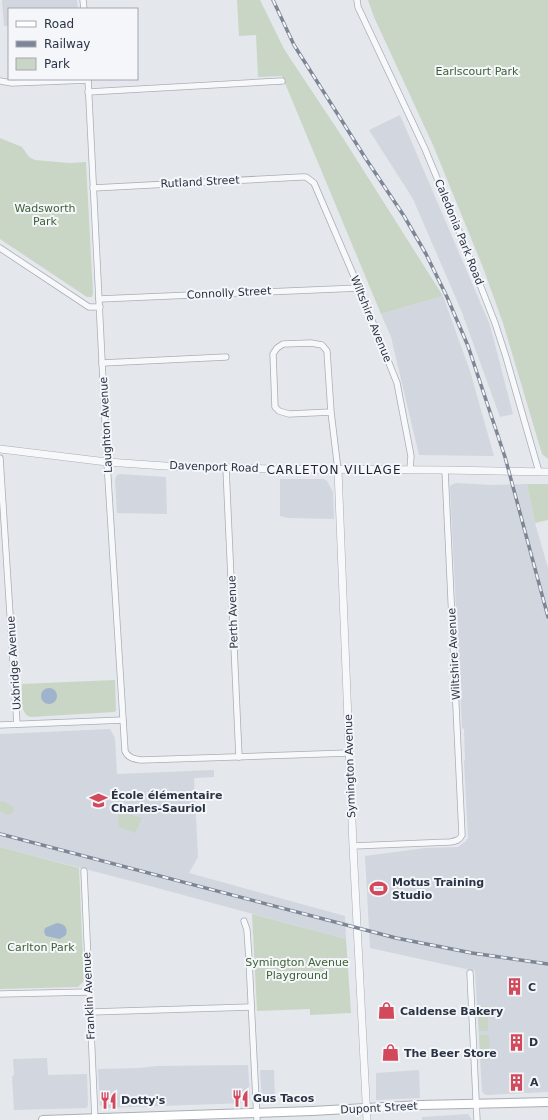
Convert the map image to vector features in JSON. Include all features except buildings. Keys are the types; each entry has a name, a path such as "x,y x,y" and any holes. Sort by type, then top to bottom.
{"main road":[{"name":"Dupont Street","path":"43,1120 257,1116 420,1105 548,1102"}],"street":[{"name":"Caledonia Park Road","path":"357,0 358,7 425,149 495,323 539,472"},
{"path":"0,81 12,83 69,80"},
{"name":"Laughton Avenue","path":"88,80 107,462 124,751 126,755 141,760 239,757"},
{"path":"88,92 282,82"},
{"name":"Rutland Street","path":"93,188 306,177"},
{"name":"Wiltshire Avenue","path":"306,177 314,183 359,288 397,383 411,456 410,470"},
{"path":"0,248 89,307 100,307"},
{"name":"Connolly Street","path":"99,299 359,288"},
{"name":"Symington Avenue","path":"331,412 289,414 279,411 275,406 273,354 277,348 283,344 311,343 322,345 327,351 331,412 338,470 353,846 367,1120"},
{"path":"102,363 226,357"},
{"name":"Davenport Road","path":"0,449 107,462 226,468 548,472"},
{"name":"Uxbridge Avenue","path":"0,458 17,724"},
{"name":"Perth Avenue","path":"226,468 239,757"},
{"name":"Wiltshire Avenue","path":"353,846 450,842 461,838 463,830 445,470"},
{"path":"0,725 123,720"},
{"path":"239,757 349,753"},
{"name":"Franklin Avenue","path":"84,871 95,1119"},
{"path":"244,921 247,930 257,1116"},
{"path":"470,973 477,1120"},
{"path":"0,994 89,992"},
{"path":"91,1012 251,1007"}],"shaded area":[{"path":"2,0 77,0 78,8 8,8 8,26 4,26"},
{"path":"400,115 490,325 513,414 500,417 461,310 413,199 369,130"},
{"path":"443,296 470,371 494,456 419,455 391,337 381,314"},
{"path":"117,475 166,477 167,514 117,513 115,480"},
{"path":"280,479 324,479 327,481 333,492 334,519 288,518 280,516"},
{"path":"456,483 492,485 527,484 535,523 548,568 548,1092 486,1095 483,1093 475,971 370,948 365,856 425,848 458,847 468,838 464,729 462,728 450,487"},
{"name":"École élémentaire Charles-Sauriol","path":"110,729 115,738 117,774 214,770 214,777 194,778 198,857 189,873 345,916 346,939 0,847 0,734"},
{"path":"47,1058 48,1075 87,1074 87,1108 14,1110 12,1076 14,1075 13,1059"},
{"path":"248,1065 250,1098 246,1103 105,1108 100,1105 98,1069 157,1066"},
{"path":"260,1070 274,1070 275,1102 264,1102 262,1100"},
{"path":"419,1070 420,1098 376,1100 376,1073"},
{"path":"468,1114 472,1120 422,1120 422,1117"}],"green space":[{"path":"237,0 260,0 284,49 343,138 443,296 381,314 282,76 258,77 256,35 239,36"},
{"name":"Earlscourt Park","path":"368,0 548,0 548,459 542,454 503,323 482,265 433,145 374,17"},
{"name":"Wadsworth Park","path":"0,138 22,147 29,157 35,160 69,163 86,162 92,297 87,297 0,239"},
{"path":"527,484 548,484 548,520 535,523"},
{"path":"115,680 116,711 114,712 30,717 24,712 22,684"},
{"path":"3,801 13,807 14,811 11,814 8,815 0,811 0,802"},
{"path":"118,811 142,818 135,833 119,827"},
{"name":"Carlton Park","path":"0,847 79,868 84,981 78,987 0,989"},
{"name":"Symington Avenue Playground","path":"252,914 346,939 351,1013 310,1015 310,1009 257,1011"},
{"path":"487,1006 486,1012 488,1013 488,1031 479,1031 478,1007"},
{"path":"479,1035 489,1035 490,1060 481,1060"}],"water":[{"path":"49,688 56,693 57,696 52,703 49,704 42,699 41,696 46,689"},
{"path":"57,923 62,924 65,927 67,930 66,935 60,939 46,936 44,932 45,928"}],"railway":[{"path":"273,0 294,45 404,216 426,254 447,297 468,346 505,457 548,617"},
{"path":"0,834 396,938 472,953 548,964"}],"place":[{"name":"École élémentaire Charles-Sauriol","path":"98,801"},
{"name":"Motus Training Studio","path":"379,888"},
{"name":"C","path":"515,987"},
{"name":"Caldense Bakery","path":"387,1011"},
{"name":"D","path":"516,1042"},
{"name":"The Beer Store","path":"391,1053"},
{"name":"A","path":"517,1082"},
{"name":"Gus Tacos","path":"240,1098"},
{"name":"Dotty's","path":"108,1100"}],"district":[{"name":"CARLETON VILLAGE","path":"334,470"}]}
